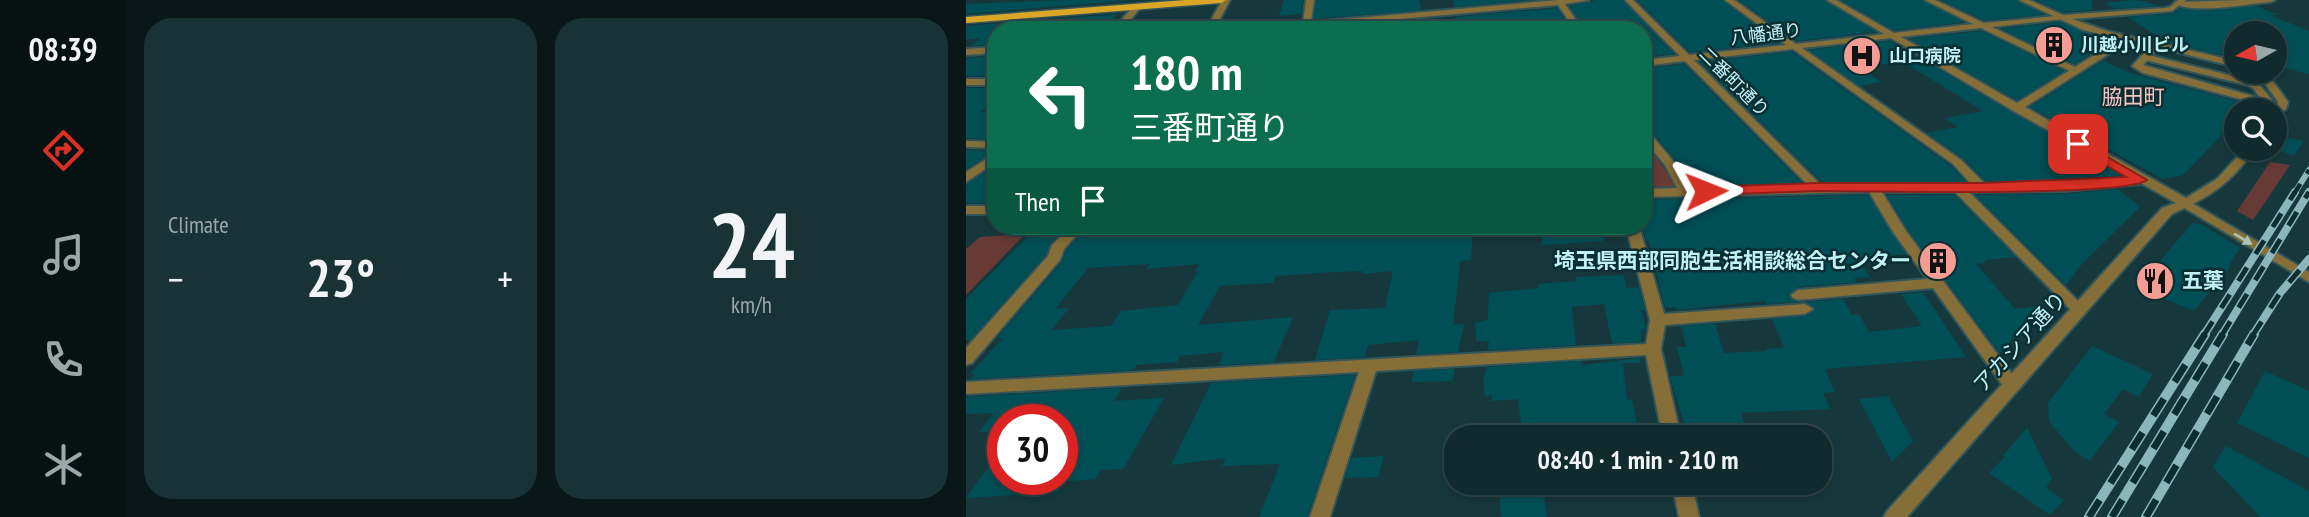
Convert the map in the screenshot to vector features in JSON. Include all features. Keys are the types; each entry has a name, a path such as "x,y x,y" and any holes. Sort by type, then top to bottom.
{"main road":[{"path":"966,20 1224,0"}],"street":[{"path":"1214,21 1224,0"},
{"path":"1307,21 1310,0"},
{"path":"1443,0 1447,13"},
{"path":"1366,21 1585,0"},
{"name":"二番町通り","path":"1629,0 1650,21"},
{"path":"1729,0 1957,162 1982,188"},
{"path":"1831,0 2140,180 2185,203 2309,278"},
{"path":"1928,0 2076,71"},
{"path":"2023,0 2078,24 2147,46 2146,55"},
{"name":"八幡通り","path":"1652,62 1980,25 2165,10 2181,1 2216,4 2271,0"},
{"path":"1560,2 1573,21"},
{"path":"1124,21 1136,6"},
{"name":"二番町通り","path":"1652,23 1816,187"},
{"path":"2016,108 2126,39 2224,61"},
{"path":"2177,49 2158,48 2146,55 2137,66 2237,98"},
{"path":"966,52 987,51"},
{"path":"2146,55 2224,71"},
{"path":"2146,55 2261,93 2265,98"},
{"path":"966,82 987,82"},
{"path":"1652,143 1670,164 1685,191"},
{"path":"966,144 987,145"},
{"name":"アカシア通り","path":"1894,517 2168,211 2213,191 2225,181 2240,161"},
{"path":"966,178 987,163"},
{"path":"1652,193 1816,187 1982,188 2103,184 2140,180"},
{"path":"1873,188 1900,232 2012,386"},
{"path":"1958,188 2079,310"},
{"path":"966,210 987,209"},
{"path":"966,359 1055,257 1057,248 1069,235"},
{"path":"1634,235 1658,320 1653,349 1669,425"},
{"path":"1658,320 1937,283"},
{"path":"966,388 1653,349"},
{"path":"1320,517 1370,364"},
{"path":"1684,495 1689,517"}],"shaded area":[{"path":"1652,151 1677,187 1652,188"},
{"path":"2270,162 2290,165 2253,220 2237,211"},
{"path":"1024,235 966,295 966,249 980,237"}],"building":[{"path":"1131,0 966,14 966,4"},
{"path":"1284,0 1303,0 1301,14 1279,16"},
{"path":"1316,0 1419,0 1421,10 1314,19"},
{"path":"1453,0 1529,0 1454,7"},
{"path":"1597,0 1622,0 1642,21 1579,21 1570,6"},
{"path":"1637,0 1722,0 1779,43 1690,52"},
{"path":"1739,0 1825,0 1876,32 1797,41"},
{"path":"1841,0 1923,0 1964,22 1894,30"},
{"path":"1941,0 2017,0 2044,15 1984,20"},
{"path":"2035,0 2092,0 2092,10 2063,12"},
{"path":"2130,0 2158,6 2115,9 2106,3"},
{"path":"2256,6 2278,15 2270,15 2285,21 2224,21 2224,55 2165,42 2128,17 2172,14 2180,8 2208,11"},
{"path":"1557,8 1566,21 1455,21 1455,17"},
{"path":"1118,14 1111,21 1029,21"},
{"path":"2060,22 2110,42 2082,51 2090,54 2075,64 2001,29"},
{"path":"2287,22 2309,31 2309,74 2287,69"},
{"path":"987,24 987,45 971,46 981,38 966,40 966,26"},
{"path":"1652,31 1674,54 1652,56"},
{"path":"1981,31 2064,71 2017,100 1909,39"},
{"path":"1890,41 2121,175 2065,181 1987,182 1963,158 1927,133 1958,127 1945,118 1983,111 1903,62 1859,67 1881,82 1860,86 1809,50"},
{"path":"1792,52 1951,166 1966,182 1822,182 1700,62"},
{"path":"987,57 987,76 966,76 966,58"},
{"path":"2103,61 2130,73 2225,98 2224,132 2183,175 2163,179 2030,107"},
{"path":"1684,64 1802,183 1690,185 1676,160 1652,132 1652,68"},
{"path":"966,88 987,88 987,107 980,112 987,112 987,139 966,138"},
{"path":"2287,137 2304,141 2294,155 2287,153"},
{"path":"966,150 987,151 987,156 966,169"},
{"path":"987,171 987,203 966,203 966,185"},
{"path":"2118,189 2140,207 2082,264 2066,285 1975,195 2065,194"},
{"path":"1868,195 1906,254 1858,259 1870,277 1854,278 1857,282 1798,287 1788,295 1796,302 1766,304 1764,301 1677,310 1676,307 1665,308 1649,241 1646,241 1644,235 1652,235 1652,200"},
{"path":"1887,195 1954,195 2016,257 1985,260 1985,263 1976,264 2015,309 2044,305 2000,353 1908,230"},
{"path":"2192,223 2201,224 2240,248 2229,265 2231,266 2194,311 2138,288"},
{"path":"1029,235 1058,235 1050,243 1046,255 970,340 966,340 966,299"},
{"path":"1080,235 1472,235 1471,260 1460,261 1453,325 1464,324 1458,352 1416,354 1419,340 1368,345 1365,357 1315,360 1330,310 1385,308 1393,271 1363,274 1363,271 1335,272 1276,276 1273,283 1220,286 1198,325 1293,317 1274,362 1219,365 1224,352 1180,356 1177,362 1137,365 1133,370 970,379 975,374 970,374 1003,338 997,338 1062,262 1066,250","holes":["1150,264 1146,269 1199,264 1195,271 1198,271 1178,305 1121,311 1111,326 1052,330 1069,308 1055,309 1088,268"]},
{"path":"1541,235 1603,235 1604,241 1542,245"},
{"path":"1624,275 1626,288 1639,287 1645,310 1641,310 1646,328 1641,331 1641,342 1612,343 1604,304 1572,307 1576,345 1488,350 1489,341 1476,341 1475,323 1488,320 1489,293 1538,288 1538,284 1576,281 1576,277"},
{"path":"1923,292 1966,357 1825,369 1835,392 1823,393 1830,409 1741,413 1744,423 1685,425 1670,377 1684,375 1677,347 1686,347 1681,326 1715,324 1724,353 1767,351 1766,349 1784,348 1772,319 1806,316 1815,310 1807,302 1843,299 1852,315 1859,314 1869,332 1922,326 1901,294"},
{"path":"2092,346 2153,374 2139,397 2123,389 2104,414 2119,422 2090,461 2074,451 2049,421 2048,403"},
{"path":"1640,358 1640,363 1623,363 1627,400 1632,399 1637,425 1521,425 1518,399 1491,401 1492,395 1485,396 1483,381 1487,367 1582,361 1582,365"},
{"path":"1455,369 1452,381 1411,382 1414,371"},
{"path":"2265,371 2309,391 2309,458 2237,423"},
{"path":"1355,375 1307,517 1259,517 1280,464 1222,466 1226,458 1171,465 1211,383"},
{"path":"1122,388 1114,401 1164,398 1123,469 1101,470 1095,479 1078,481 1078,404 987,404 987,413 966,414 966,397"},
{"path":"1888,396 1913,441 1892,462 1859,399"},
{"path":"987,422 987,432 979,432"},
{"path":"2027,428 2052,479 2046,488 2064,500 2050,515 1989,473"},
{"path":"2226,446 2309,491 2309,517 2260,517 2213,467"},
{"path":"1384,456 1378,477 1345,478 1351,458"},
{"path":"987,468 987,495 1012,495 966,498"},
{"path":"1499,495 1544,495 1547,517 1501,517"}],"railway":[{"path":"2294,194 2309,170"},
{"path":"2204,335 2295,192"},
{"path":"2222,335 2309,192"},
{"path":"2253,335 2280,293 2309,259"},
{"path":"2089,517 2205,334"},
{"path":"2112,517 2223,334"},
{"path":"2146,517 2254,334"}],"place":[{"name":"川越小川ビル","path":"2054,45"},
{"name":"山口病院","path":"1862,56"},
{"name":"埼玉県西部同胞生活相談総合センター","path":"1938,261"},
{"name":"五葉","path":"2155,281"}],"district":[{"name":"脇田町","path":"2133,97"}],"route":[{"path":"1706,191 1816,187 1982,188 2123,183 2140,180 2078,144"}]}
